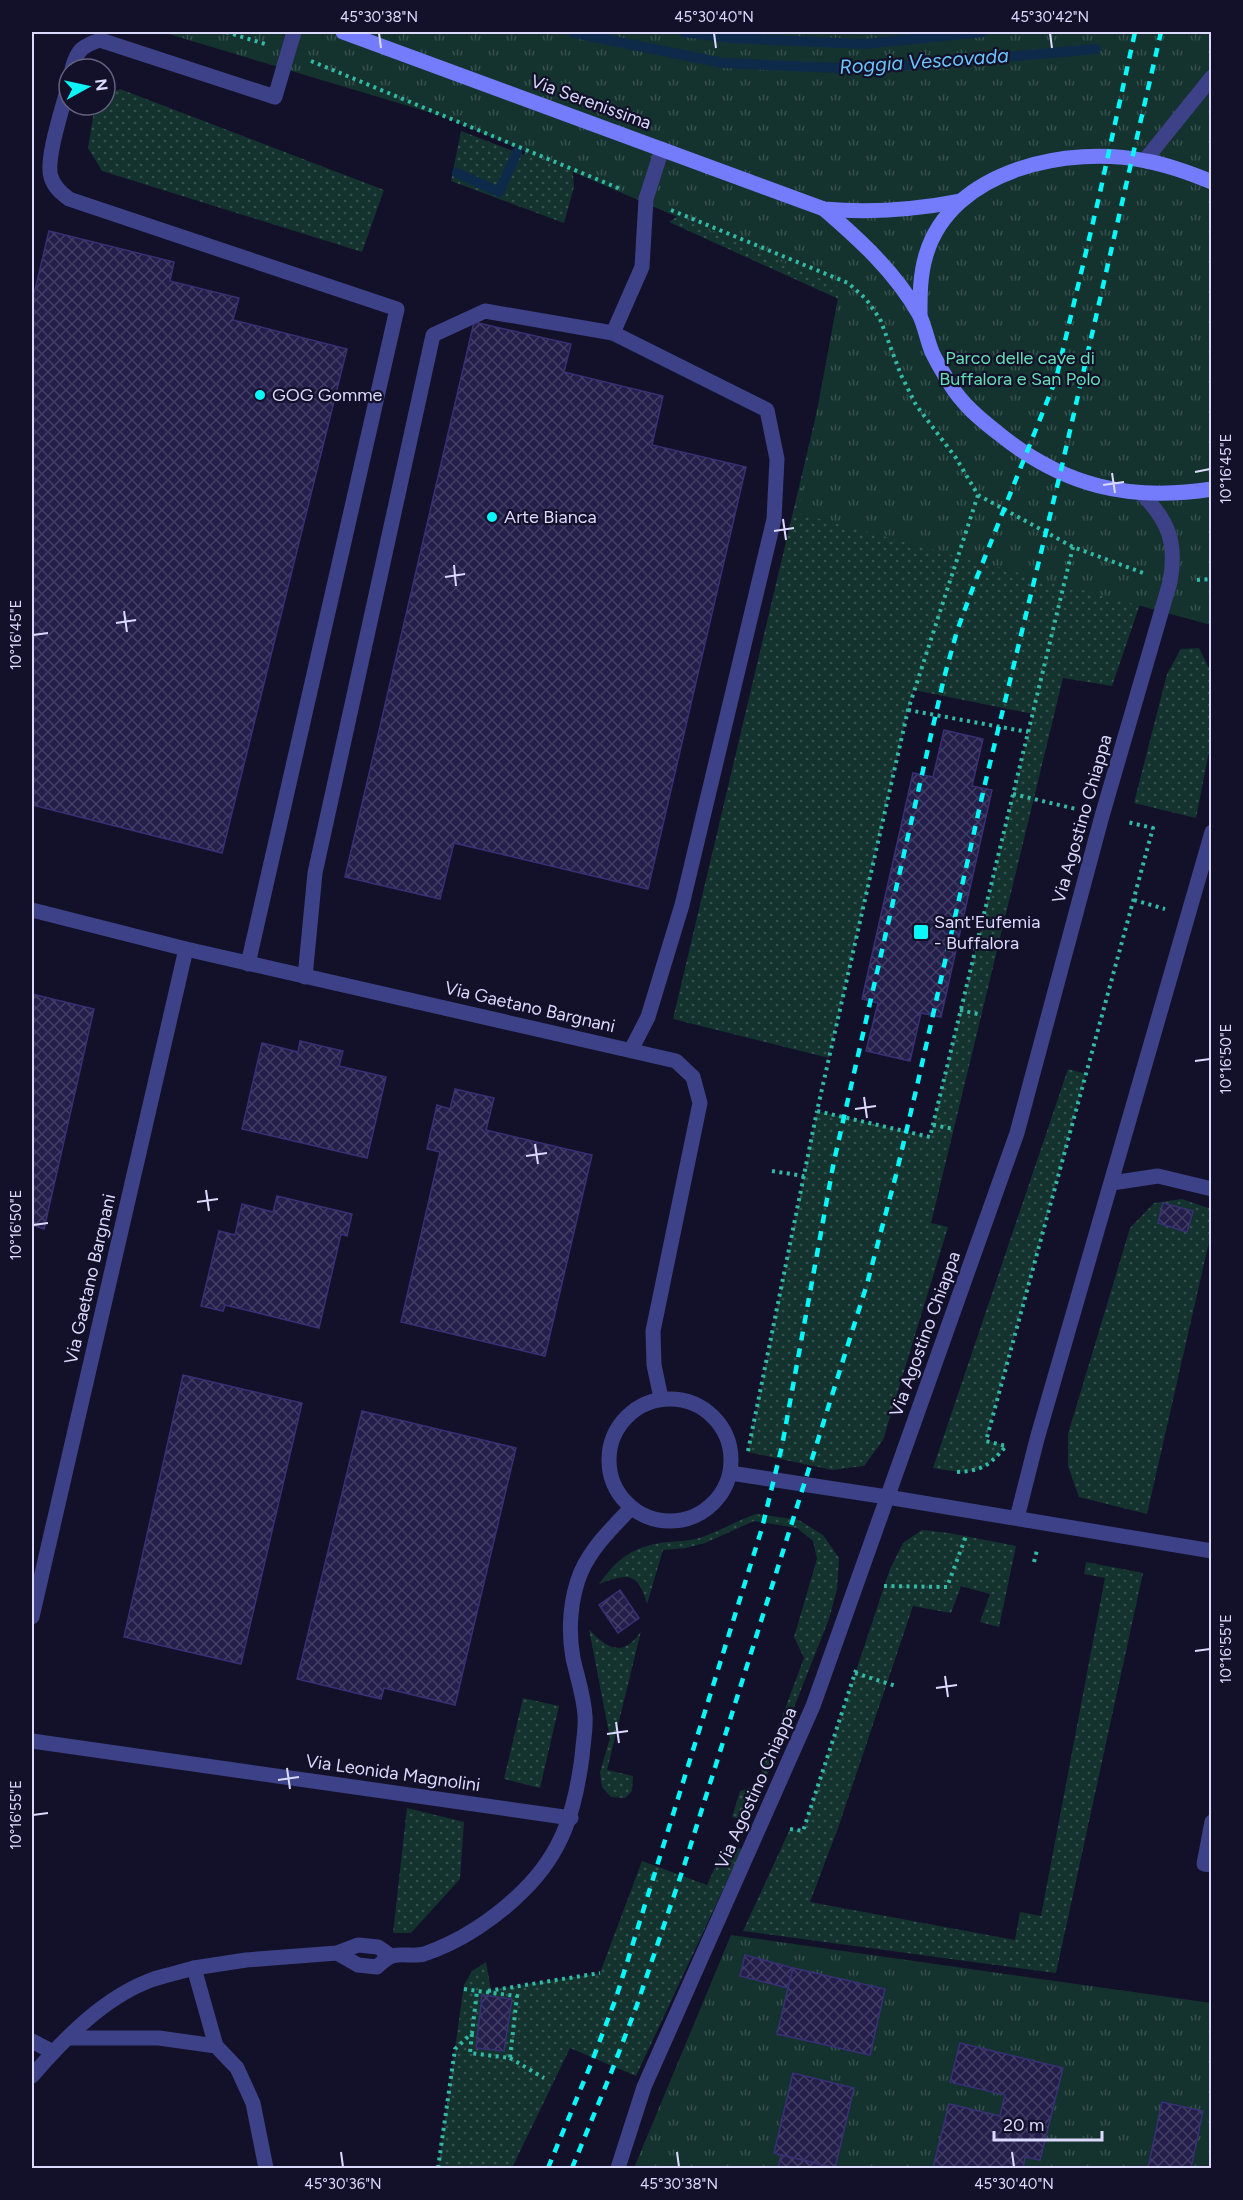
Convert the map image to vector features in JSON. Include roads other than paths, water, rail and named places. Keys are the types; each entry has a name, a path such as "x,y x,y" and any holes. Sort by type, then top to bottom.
{"main road":[{"name":"Via Serenissima","path":"343,32 824,209 892,212 960,201"},
{"name":"Via Serenissima","path":"920,316 920,285 926,254 939,226 960,201 988,181 1020,168 1061,159 1103,156 1145,160 1184,170 1212,182"},
{"name":"Via Serenissima","path":"824,209 878,258 902,287 920,316 933,353 951,386 976,416 1036,461 1070,477 1105,488 1142,494 1212,489"}],"street":[{"path":"75,57 85,45 100,40 275,97 294,32"},
{"path":"1145,160 1212,76"},
{"path":"61,117 50,160 51,176 57,189 69,199 397,309 248,964"},
{"path":"613,333 642,267 646,199 662,149"},
{"path":"305,976 315,873 434,334 485,311 613,333 767,410 777,459 774,519 682,905 648,1017 631,1050"},
{"name":"Via Agostino Chiappa","path":"618,2169 644,2088 813,1706 1017,1133 1102,816 1174,563 1172,543 1166,525 1156,508 1142,494"},
{"path":"1017,1518 1037,1439 1212,832"},
{"name":"Via Gaetano Bargnani","path":"32,910 248,964 676,1061 693,1077 700,1103 653,1331 654,1365 661,1398"},
{"name":"Via Gaetano Bargnani","path":"32,1617 186,949"},
{"path":"1112,1183 1158,1176 1212,1190"},
{"path":"661,1398 681,1399 699,1405 715,1418 726,1434 732,1453 730,1473 723,1492 708,1508 690,1518 670,1522 649,1518 631,1508 617,1492 609,1473 609,1452 614,1432 626,1416 642,1404 661,1398"},
{"path":"730,1473 1212,1551"},
{"path":"32,2076 53,2052 99,2011 124,1993 152,1980 194,1968 246,1959 337,1953 358,1945 378,1947 391,1956 421,1955 453,1943 495,1915 524,1891 550,1859 571,1818 578,1788 585,1716 570,1632 573,1601 580,1574 591,1553 631,1508"},
{"name":"Via Leonida Magnolini","path":"32,1741 571,1818"},
{"path":"1212,1822 1204,1864 1212,1865"},
{"path":"194,1968 216,2046 237,2068 253,2103 266,2169"},
{"path":"68,2038 159,2038 216,2046"},
{"path":"32,2041 53,2052"}],"waterway":[{"path":"684,32 730,38 864,44 983,32"},
{"name":"Roggia Vescovada","path":"574,33 723,63 864,69 1096,49"},
{"name":"Roggia Vescovada","path":"457,173 499,192 517,152"}],"railway":[{"path":"548,2168 616,1998 762,1528 782,1446 834,1161 944,678 957,631 975,582 1056,379 1135,32"},
{"path":"572,2168 637,2005 685,1863 867,1284 917,1086 984,788 1061,470 1161,32"}],"place":[{"name":"GOG Gomme","path":"260,395"},
{"name":"Arte Bianca","path":"492,517"},
{"name":"Sant'Eufemia - Buffalora","path":"921,932"}],"park label":[{"name":"Parco delle cave di Buffalora e San Polo","path":"1020,368"}]}
